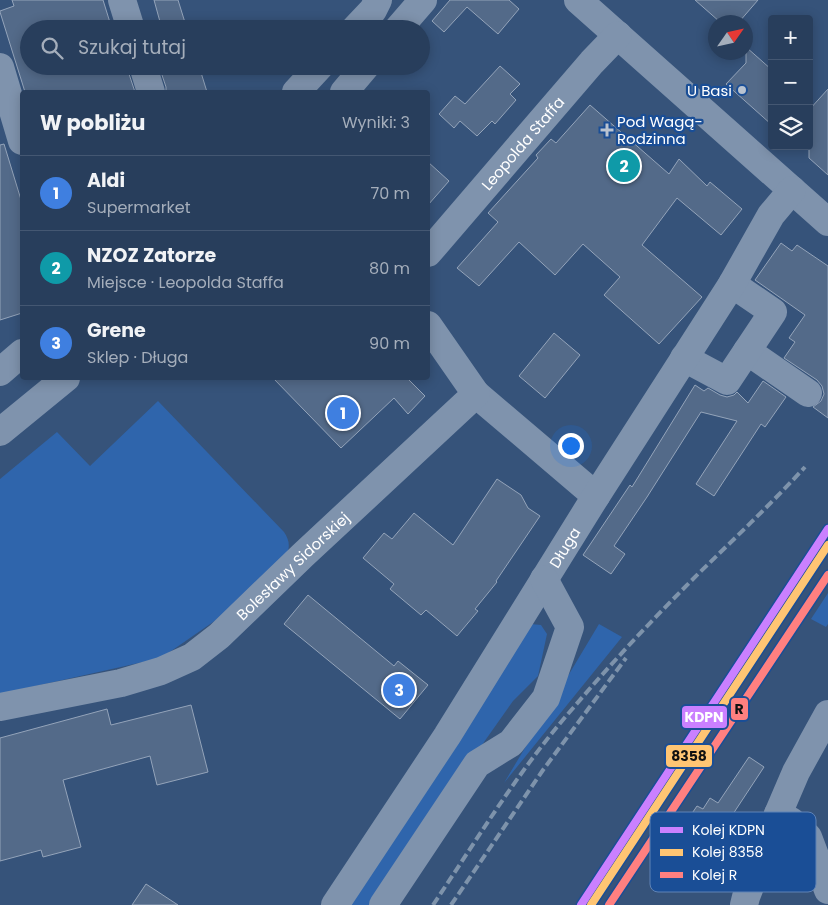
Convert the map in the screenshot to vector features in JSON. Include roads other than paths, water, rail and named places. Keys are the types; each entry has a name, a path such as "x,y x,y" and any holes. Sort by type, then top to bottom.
{"street":[{"path":"122,0 128,20"},
{"path":"356,17 373,10 378,0"},
{"path":"406,20 423,0"},
{"path":"578,0 828,222"},
{"name":"Leopolda Staffa","path":"430,250 618,35"},
{"path":"0,68 20,133"},
{"path":"146,75 150,90"},
{"path":"298,90 312,75"},
{"path":"346,90 358,75"},
{"name":"Długa","path":"335,905 447,736 596,496 732,284 772,215 792,190"},
{"path":"684,358 726,381 773,312 732,284"},
{"path":"430,328 476,394 596,496"},
{"path":"747,351 808,393"},
{"path":"0,372 20,355"},
{"path":"0,432 64,380"},
{"name":"Bolesławy Sidorskiej","path":"0,707 121,683 161,671 192,657 219,636 476,394"},
{"path":"383,905 477,764 510,743 546,698 570,627 544,579"},
{"path":"779,812 796,772 828,714"},
{"path":"816,858 828,890"},
{"path":"744,905 748,892"}],"railway":[{"path":"433,905 483,829 554,730 650,623 805,467"},
{"path":"451,905 543,770 626,658"}],"rail line":[{"name":"KDPN","path":"581,905 828,529"},
{"name":"8358","path":"652,812 828,545"},
{"name":"R","path":"671,812 828,575"},
{"name":"8358","path":"591,905 650,815"},
{"name":"R","path":"609,905 650,843"}],"place":[{"name":"U Basi","path":"742,90"},
{"name":"Pod Wagą- Rodzinna","path":"607,130"},
{"name":"NZOZ Zatorze","path":"624,166"},
{"name":"Aldi","path":"343,413"},
{"name":"Grene","path":"399,690"}]}
